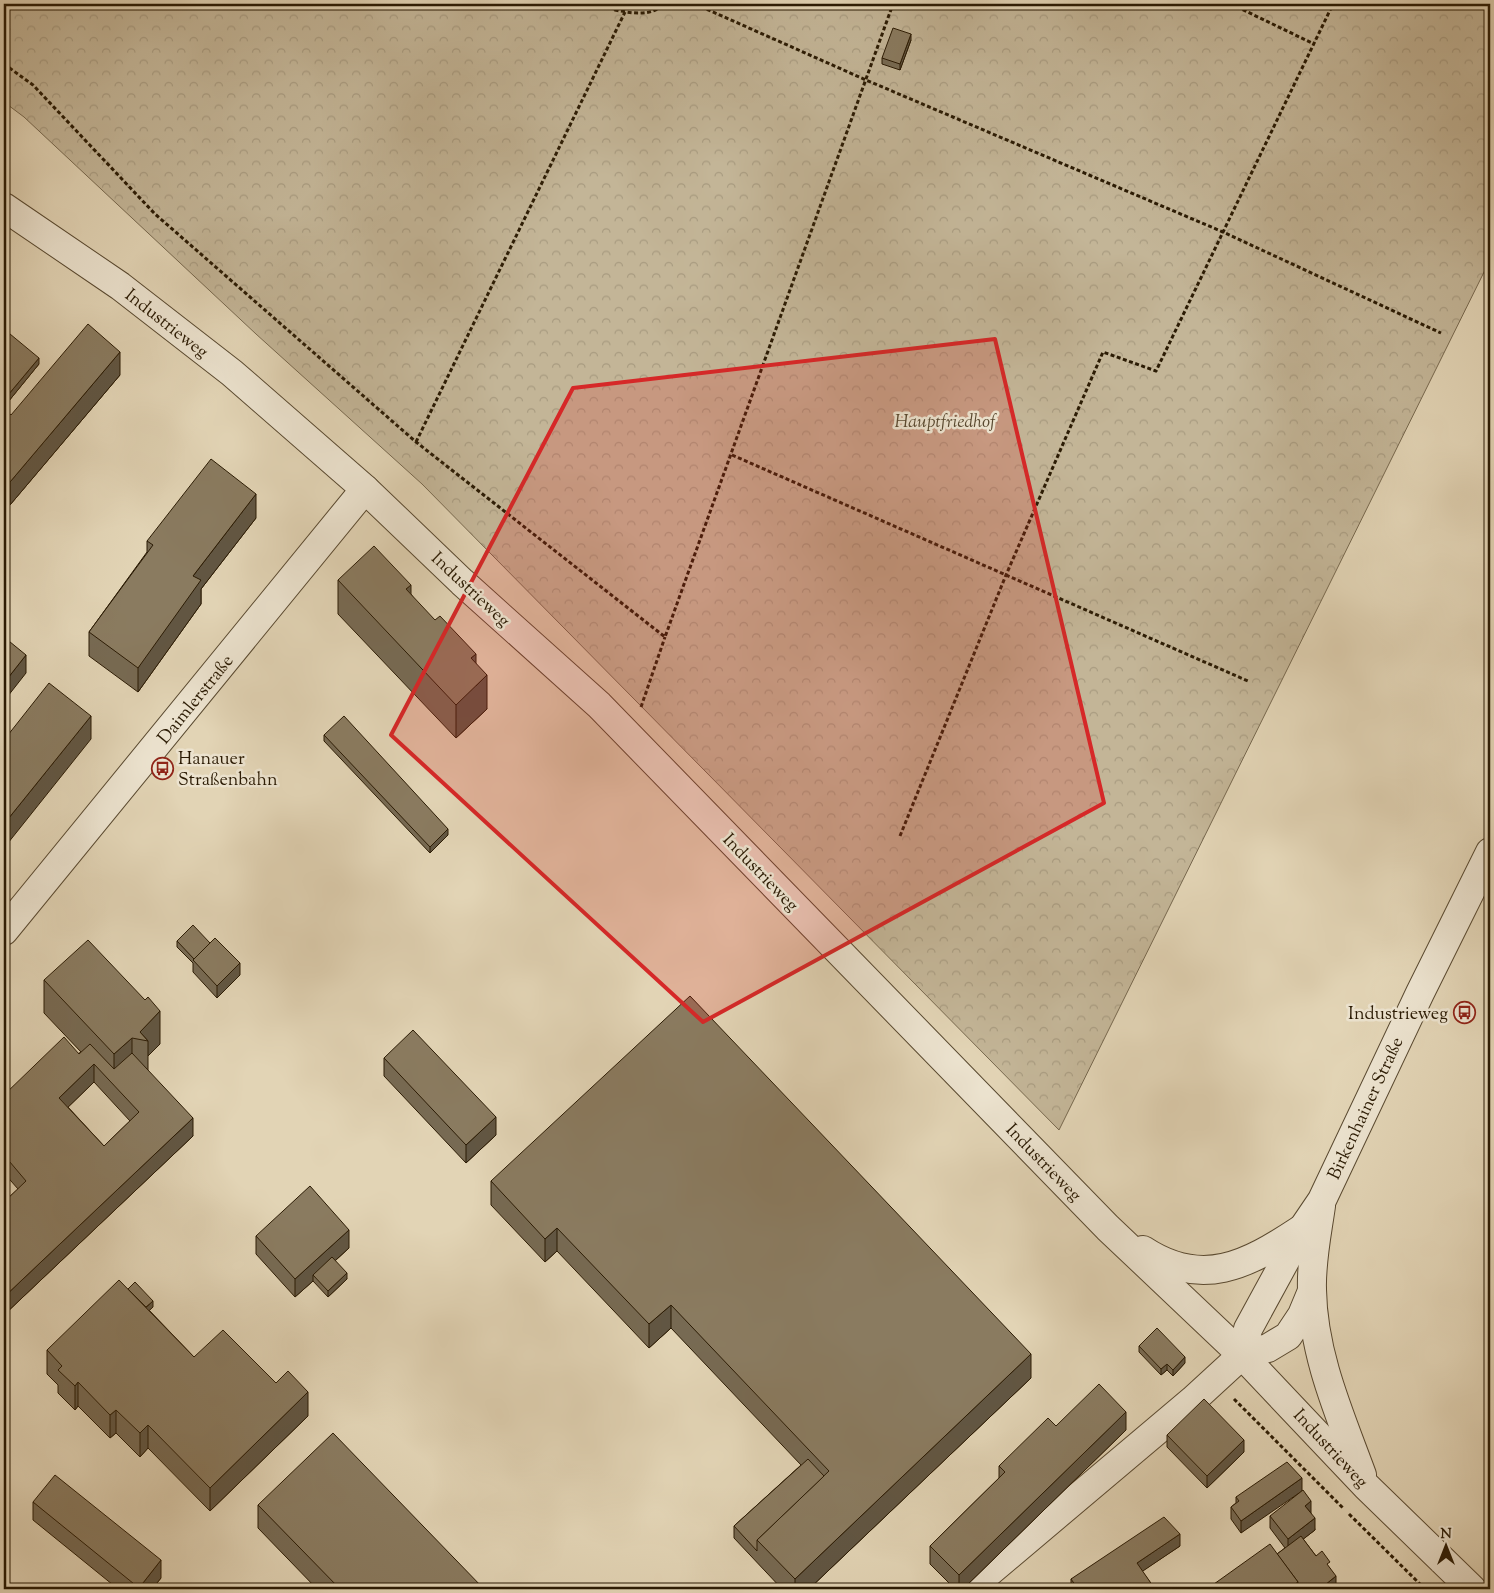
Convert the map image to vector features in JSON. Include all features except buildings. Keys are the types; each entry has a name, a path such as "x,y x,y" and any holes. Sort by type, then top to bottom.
{"street":[{"name":"Industrieweg","path":"4,207 120,286 202,350 365,490 462,582 599,705 1108,1228 1242,1355 1366,1486 1472,1589"},
{"name":"Daimlerstraße","path":"4,931 365,490"},
{"name":"Birkenhainer Straße","path":"1242,1355 1248,1329 1303,1228 1322,1200 1420,993 1490,852"},
{"path":"1322,1200 1312,1291 1315,1326 1324,1370 1366,1486"},
{"path":"1108,1228 1152,1257 1177,1267 1203,1272 1245,1263 1303,1228"},
{"path":"969,1589 1242,1355 1268,1348 1288,1336 1302,1315 1312,1291"}],"path":[{"path":"612,4 616,10 643,14 660,8 663,4"},
{"path":"695,4 866,80 1223,232 1441,333"},
{"path":"630,736 893,4"},
{"path":"1231,4 1314,44"},
{"path":"900,836 1006,575 1103,352 1156,371 1333,4"},
{"path":"416,442 625,12"},
{"path":"4,64 33,85 155,214 416,442 665,636"},
{"path":"732,455 1248,681"},
{"path":"1215,1380 1425,1589"}],"highlighted area":[{"path":"995,339 1104,803 703,1022 391,735 573,388"}],"green space":[{"name":"Hauptfriedhof","path":"4,4 1490,4 1490,260 1059,1130 422,484 256,334 24,117 4,102"}],"place":[{"name":"Hanauer Straßenbahn","path":"162,768"},
{"name":"Industrieweg","path":"1464,1013"}]}
